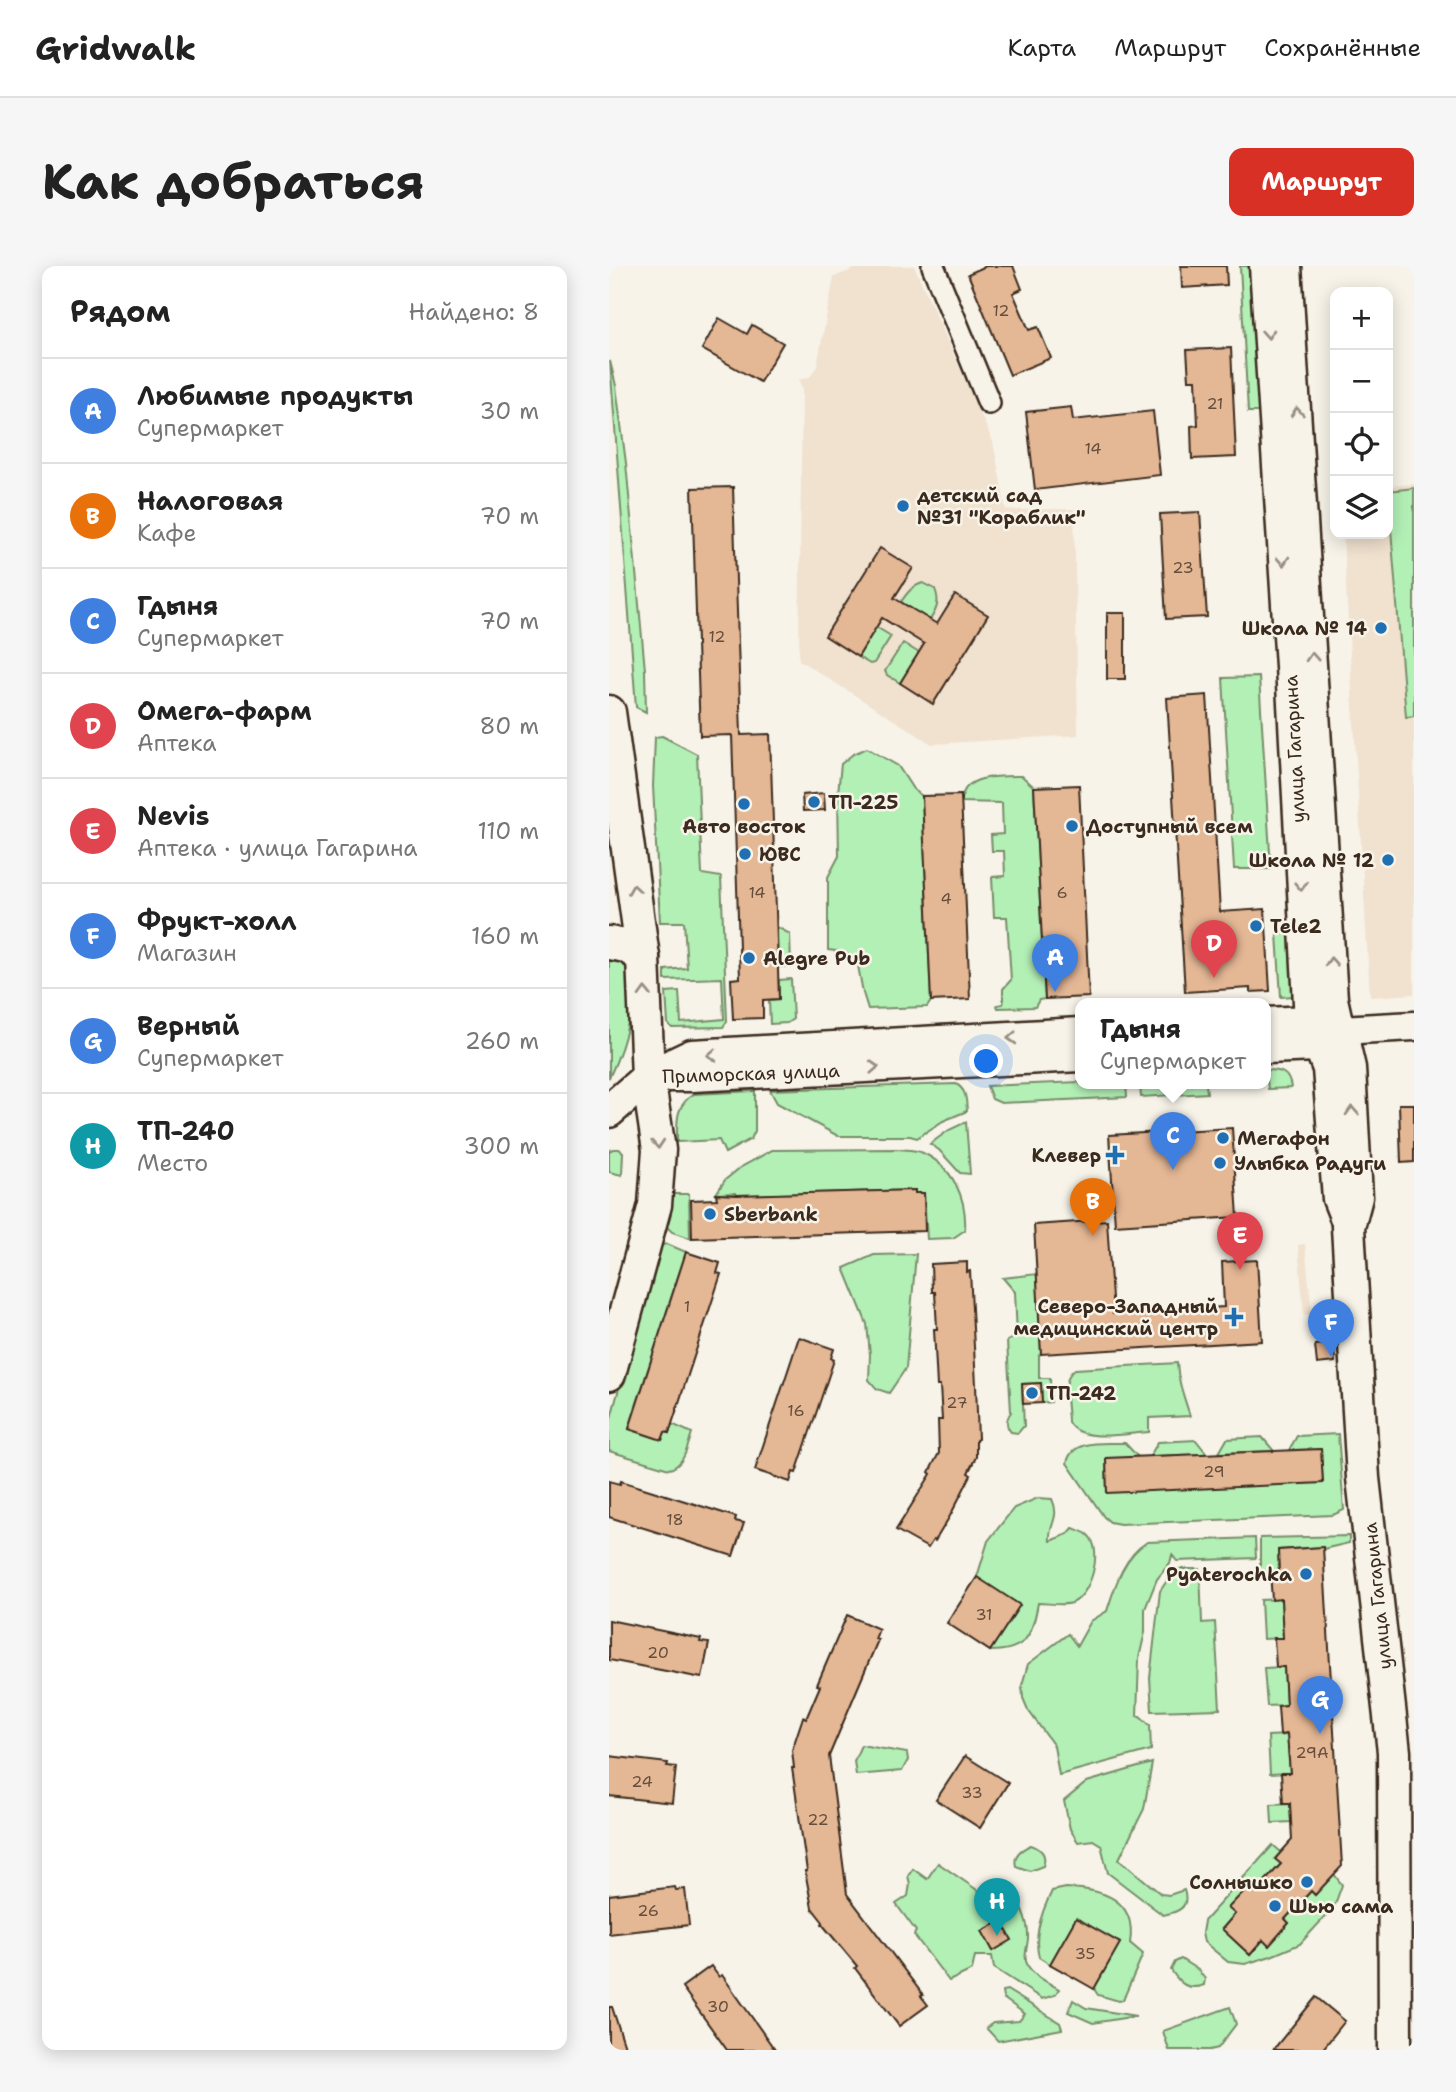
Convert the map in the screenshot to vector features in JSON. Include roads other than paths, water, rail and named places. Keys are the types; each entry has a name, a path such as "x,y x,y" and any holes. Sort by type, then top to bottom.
{"main road":[{"name":"улица Гагарина","path":"1264,266 1290,666 1322,1033 1349,1068 1356,1197 1348,1227 1363,1478 1394,1752 1395,2050"},
{"name":"улица Гагарина","path":"1287,266 1333,999 1322,1033"},
{"path":"609,712 643,957 648,1077 659,1150 655,1205 609,1374"},
{"path":"609,943 626,946 643,957"},
{"path":"1271,1025 1322,1033"},
{"path":"1271,1048 1322,1033 1414,1026"},
{"name":"Приморская улица","path":"781,1062 1075,1034"},
{"name":"Приморская улица","path":"609,1111 648,1077 692,1056 781,1062 1075,1058"}],"street":[{"path":"933,266 989,403"}],"place":[{"name":"детский сад №31 \"Кораблик\"","path":"903,506"},
{"name":"Школа № 14","path":"1381,628"},
{"name":"ТП-225","path":"814,802"},
{"name":"Авто восток","path":"744,804"},
{"name":"Доступный всем","path":"1072,826"},
{"name":"ЮВС","path":"745,854"},
{"name":"Школа № 12","path":"1388,860"},
{"name":"Tele2","path":"1256,926"},
{"name":"Alegre Pub","path":"749,958"},
{"name":"Омега-фарм","path":"1214,978"},
{"name":"Любимые продукты","path":"1055,992"},
{"name":"Мегафон","path":"1223,1138"},
{"name":"Клевер","path":"1115,1155"},
{"name":"Улыбка Радуги","path":"1220,1163"},
{"name":"Гдыня","path":"1173,1170"},
{"name":"Sberbank","path":"710,1214"},
{"name":"Налоговая","path":"1093,1236"},
{"name":"Nevis","path":"1240,1270"},
{"name":"Северо-Западный медицинский центр","path":"1234,1317"},
{"name":"Фрукт-холл","path":"1331,1357"},
{"name":"ТП-242","path":"1032,1393"},
{"name":"Pyaterochka","path":"1306,1574"},
{"name":"Верный","path":"1320,1734"},
{"name":"Солнышко","path":"1307,1882"},
{"name":"Шью сама","path":"1275,1906"},
{"name":"ТП-240","path":"997,1936"}]}
